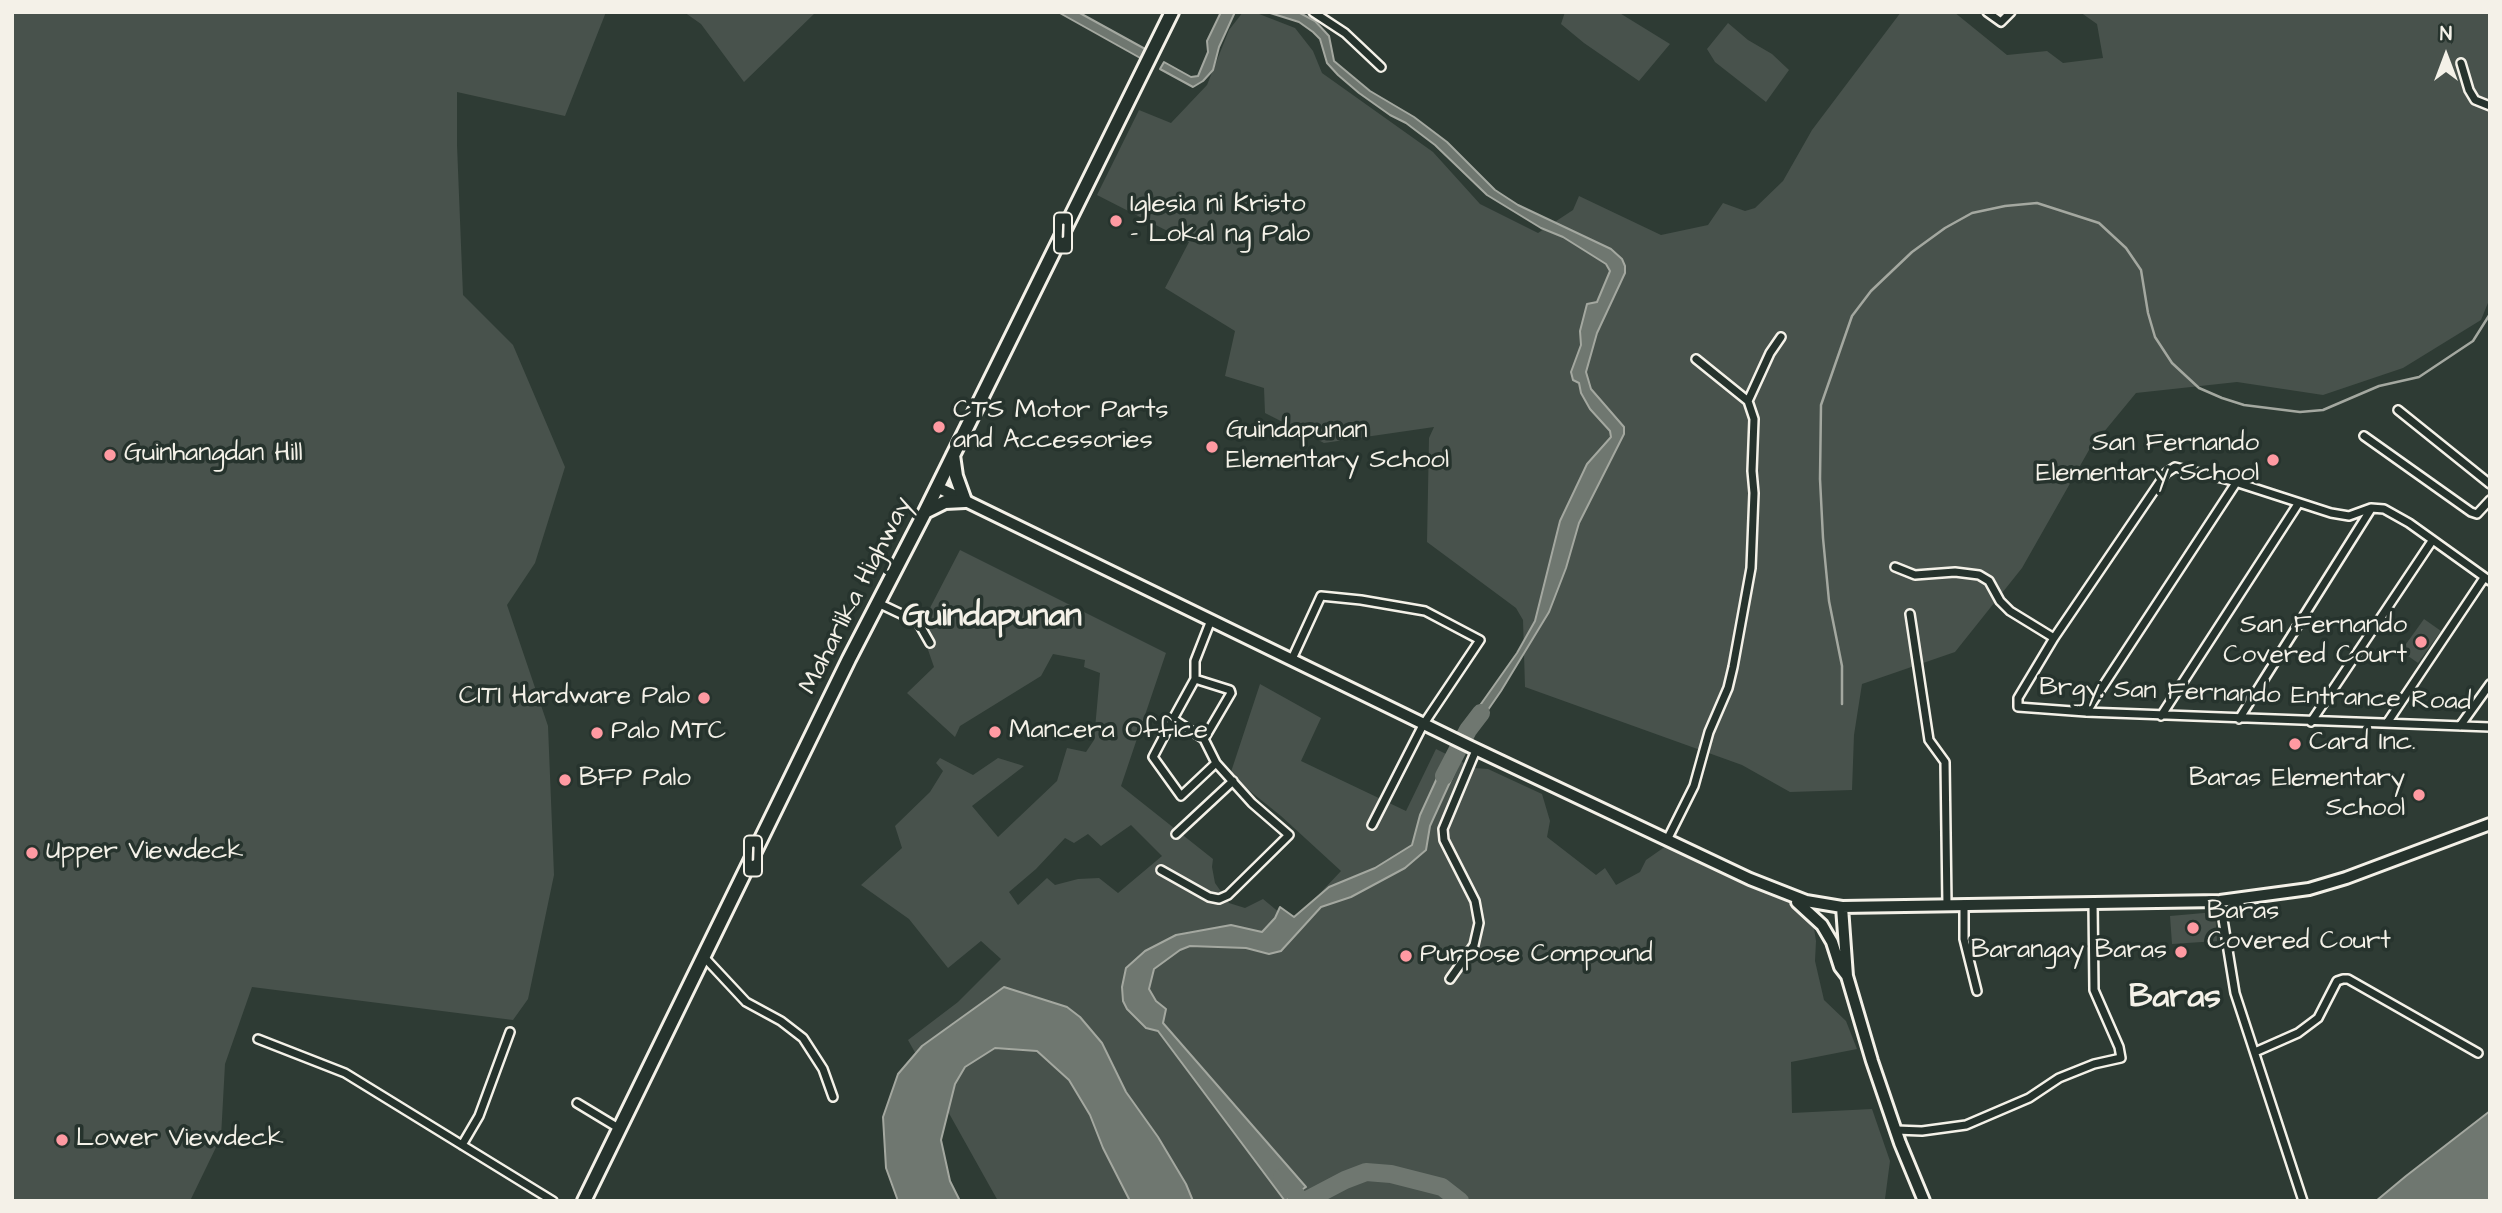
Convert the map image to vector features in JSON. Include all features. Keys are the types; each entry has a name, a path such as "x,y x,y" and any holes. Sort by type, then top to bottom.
{"highway":[{"name":"Maharlika Highway","path":"584,1201 1172,12"},
{"path":"925,512 945,502 965,501 956,476 953,454"}],"main road":[{"path":"937,487 1423,725 1787,895 1805,906 1822,925"},
{"path":"1787,895 1842,907 2220,901 2309,889 2346,878 2490,824"},
{"path":"1824,905 1816,910 1832,942 1840,967 1847,976"},
{"path":"1842,907 1847,976 1896,1129 1924,1201"}],"street":[{"path":"1313,12 1345,33 1381,67"},
{"path":"1987,12 2001,22 2011,12"},
{"path":"2461,63 2469,90 2476,100 2490,106"},
{"path":"1748,401 1770,353 1781,337"},
{"path":"1667,840 1693,786 1709,732 1728,688 1751,568 1754,419 1748,401 1696,359"},
{"path":"2398,410 2490,484"},
{"path":"2364,436 2471,512 2477,514 2490,500"},
{"path":"1895,567 1915,575 1955,572 1979,575 1989,581 2000,601 2010,611 2053,638 2166,473 2175,467 2236,483 2298,504 2349,516 2371,508 2384,509 2487,579 2387,723"},
{"path":"2086,712 2236,483"},
{"path":"2161,716 2298,504"},
{"path":"2239,719 2371,508"},
{"path":"2311,722 2432,541"},
{"path":"1292,659 1321,596 1425,611 1480,640 1423,725 1372,825"},
{"path":"878,604 918,622 930,643"},
{"path":"1910,614 1929,740 1945,762 1947,905"},
{"path":"1211,620 1195,662 1195,679 1153,757 1181,796 1216,763"},
{"name":"Brgy. San Fernando Entrance Road","path":"2053,638 2018,698 2018,707 2161,716 2490,727"},
{"path":"1195,679 1230,690 1231,693 1204,739"},
{"path":"2460,726 2490,684"},
{"path":"1161,870 1209,897 1219,899 1228,895 1289,835 1252,803 1216,763 1204,739 1173,719"},
{"path":"1450,979 1475,945 1479,923 1475,901 1444,840 1443,829 1473,748"},
{"path":"1177,834 1233,781"},
{"path":"2220,901 2235,993 2303,1201"},
{"path":"1896,1129 1922,1131 1966,1125 2029,1098 2059,1079 2094,1064 2121,1058 2119,1047 2094,990 2093,903"},
{"path":"1964,904 1964,939 1977,991"},
{"path":"704,957 746,1002 781,1021 803,1038 823,1069 833,1097"},
{"path":"2255,1052 2298,1033 2318,1018 2337,981 2348,979 2478,1053"},
{"path":"462,1145 479,1116 510,1032"},
{"path":"258,1039 345,1073 553,1201"},
{"path":"577,1103 620,1129"}],"shaded area":[{"path":"12,12 606,12 565,116 457,92 463,295 513,345 565,467 535,563 507,605 548,726 554,875 528,999 513,1020 252,987 225,1064 221,1137 190,1201 12,1201"},
{"path":"684,12 816,12 744,82 701,24"},
{"path":"1058,12 1078,12 1147,50 1142,59"},
{"path":"1221,12 1235,12 1219,47 1213,70 1203,81 1193,87 1160,69 1164,62 1191,77 1198,76 1208,52 1207,41"},
{"path":"1243,12 1254,12 1295,28 1313,51 1322,73 1433,152 1480,204 1538,233 1573,210 1579,196 1661,235 1708,225 1723,203 1745,211 1755,208 1783,181 1812,130 1901,12 1954,12 2007,55 2047,51 2063,63 2103,58 2097,24 2080,12 2490,12 2490,298 2481,320 2403,368 2323,395 2237,382 2136,393 2089,450 2022,568 1955,652 1862,684 1854,735 1852,790 1790,792 1742,765 1525,687 1523,620 1516,608 1427,542 1429,438 1434,427 1324,443 1265,413 1264,388 1225,376 1235,331 1165,288 1189,242 1097,195 1139,110 1171,123 1207,85 1229,30"},
{"path":"1267,12 1298,12 1315,21 1329,36 1334,61 1370,91 1414,117 1447,142 1495,190 1518,205 1611,249 1622,259 1625,266 1625,273 1597,333 1586,372 1591,389 1624,427 1624,434 1579,523 1549,612 1472,733 1464,728 1517,653 1535,621 1560,521 1587,464 1611,437 1610,431 1590,409 1571,372 1581,345 1580,331 1587,304 1597,302 1610,271 1606,264 1563,237 1541,228 1487,195 1435,145 1359,93 1338,75 1327,63 1320,39 1313,32 1299,22"},
{"path":"1565,12 1618,12 1670,44 1639,81 1561,24"},
{"path":"1728,23 1748,40 1772,54 1789,70 1766,102 1715,62 1707,49"},
{"path":"960,550 1166,653 1121,786 1213,859 1215,883 1229,903 1245,908 1263,899 1292,923 1341,871 1281,816 1230,775 1260,684 1321,718 1301,761 1406,811 1436,749 1474,768 1488,769 1542,794 1550,821 1547,837 1596,875 1605,868 1616,885 1640,872 1646,860 1666,846 1800,908 1813,922 1815,961 1824,1000 1846,1021 1857,1049 1791,1062 1792,1113 1872,1109 1890,1161 1885,1199 1889,1201 998,1201 908,1040 958,1002 1001,959 981,941 948,968 909,919 861,885 902,848 895,826 930,792 943,771 936,763 940,758 973,775 998,758 1024,766 972,806 998,837 1057,781 1067,748 1086,752 1094,740 1100,673 1084,667 1085,660 1053,654 1041,676 960,726 955,737 907,693 934,667 918,631","holes":["1131,825 1162,856 1118,893 1099,878 1078,879 1055,885 1047,878 1018,905 1009,892 1036,869 1065,838 1074,843 1088,834 1101,846"]},
{"path":"2424,619 2441,631 2418,663 2401,651"},
{"path":"1449,752 1461,758 1430,826 1426,850 1405,868 1351,897 1321,907 1281,951 1269,954 1246,948 1190,946 1154,969 1149,989 1156,1001 1166,1009 1163,1023 1306,1187 1285,1201 1158,1031 1146,1028 1127,1009 1123,1001 1122,987 1126,968 1145,951 1176,935 1231,925 1262,932 1275,918 1280,907 1294,917 1329,887 1375,868 1412,845 1420,815"},
{"path":"2215,912 2217,941 2172,944 2170,916"},
{"path":"1004,987 1067,1007 1080,1017 1102,1043 1126,1092 1158,1137 1193,1201 1130,1201 1103,1148 1090,1115 1069,1080 1037,1051 995,1048 965,1067 955,1084 941,1140 950,1181 960,1201 898,1201 886,1168 883,1117 898,1074 922,1046"},
{"path":"2490,1111 2490,1201 2376,1201 2406,1176"}],"waterway":[{"path":"1842,704 1842,666 1829,601 1823,538 1820,479 1821,405 1852,316 1871,291 1912,252 1945,228 1972,213 2037,203 2099,223 2126,248 2141,270 2155,337 2172,363 2199,388 2244,405 2300,412 2323,410 2379,386 2419,377 2473,341 2490,314"},
{"path":"1444,776 1468,730 1481,713"},
{"path":"1305,1201 1366,1172 1391,1174 1442,1187 1460,1201"},
{"path":"1282,1177 1301,1201"}],"place":[{"name":"Iglesia ni Kristo - Lokal ng Palo","path":"1116,221"},
{"name":"CTS Motor Parts and Accessories","path":"939,427"},
{"name":"Guindapunan Elementary School","path":"1212,447"},
{"name":"Guinhangdan Hill","path":"110,455"},
{"name":"San Fernando Elementary School","path":"2273,460"},
{"name":"San Fernando Covered Court","path":"2421,642"},
{"name":"CITI Hardware Palo","path":"704,698"},
{"name":"Mancera Office","path":"995,732"},
{"name":"Palo MTC","path":"597,733"},
{"name":"Card Inc.","path":"2295,744"},
{"name":"BFP Palo","path":"565,780"},
{"name":"Baras Elementary School","path":"2419,795"},
{"name":"Upper Viewdeck","path":"32,853"},
{"name":"Baras Covered Court","path":"2193,928"},
{"name":"Barangay Baras","path":"2181,952"},
{"name":"Purpose Compound","path":"1406,956"},
{"name":"Lower Viewdeck","path":"62,1140"}],"district":[{"name":"Guindapunan","path":"992,618"},
{"name":"Baras","path":"2175,999"}]}
